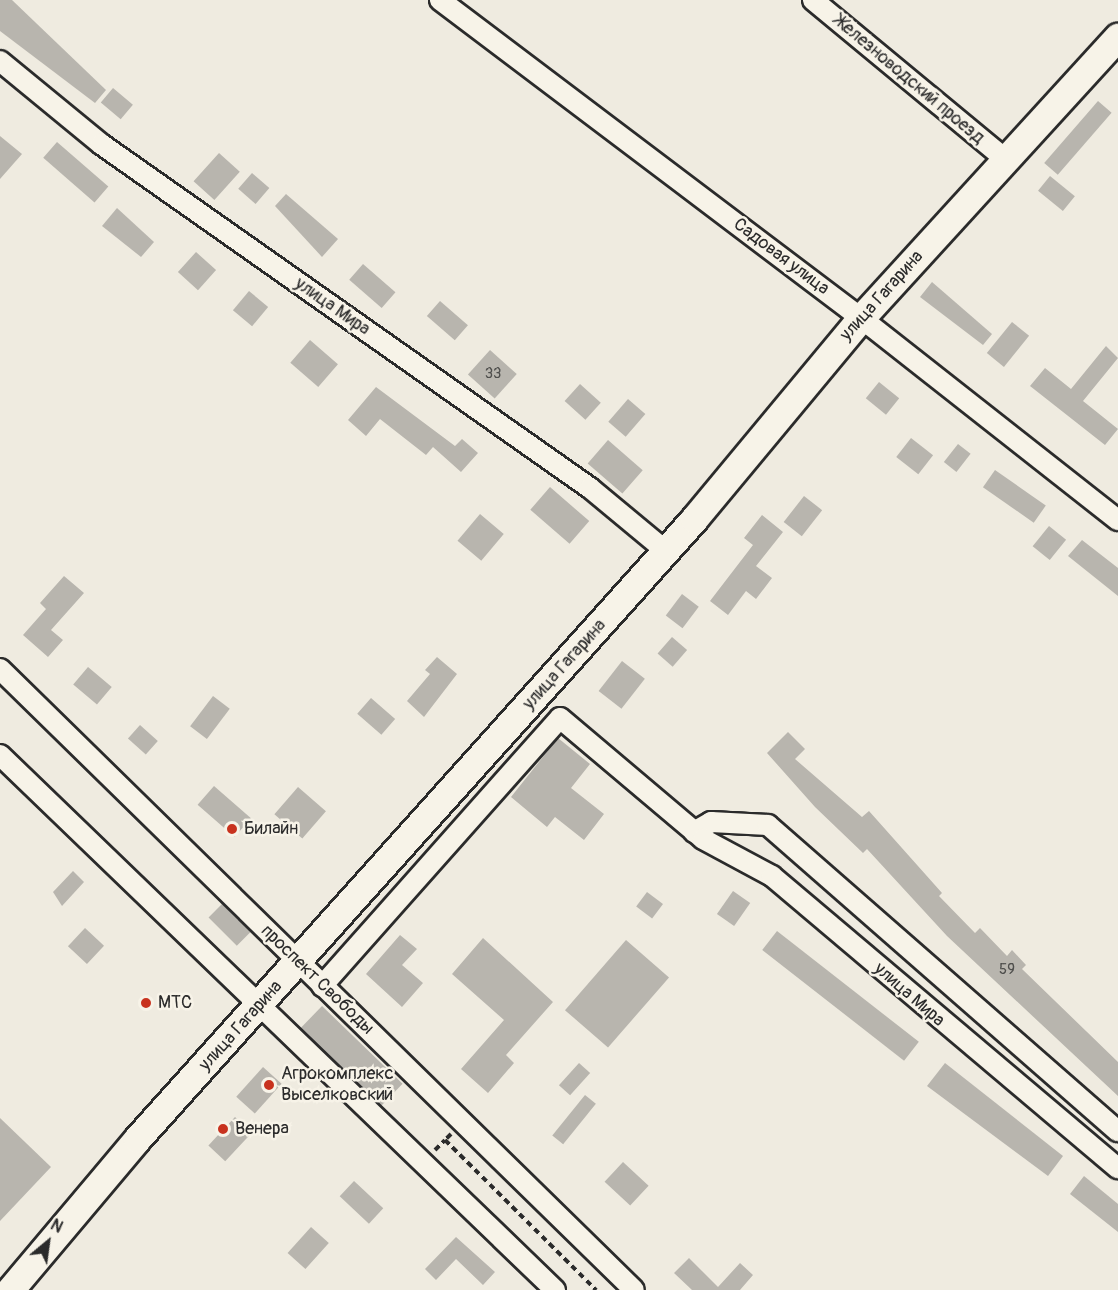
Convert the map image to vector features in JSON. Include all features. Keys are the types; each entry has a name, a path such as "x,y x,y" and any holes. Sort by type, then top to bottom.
{"main road":[{"name":"улица Гагарина","path":"10,1290 137,1139 260,1006 666,550 861,318 1118,37"}],"street":[{"name":"Садовая улица","path":"440,0 861,318 1118,520"},
{"name":"Железноводский проезд","path":"813,0 1005,159"},
{"name":"улица Мира","path":"0,62 101,144 590,488 666,550"},
{"name":"проспект Свободы","path":"0,669 298,963 464,1120 634,1290"},
{"name":"улица Мира","path":"322,986 560,718 694,832 772,876 1118,1168"},
{"path":"0,755 555,1290"},
{"name":"улица Мира","path":"694,832 711,822 768,825 1118,1131"}],"path":[{"path":"464,1120 445,1140 596,1290"}],"building":[{"path":"0,0 12,0 106,90 95,103 0,31"},
{"path":"113,88 133,105 121,119 101,103"},
{"path":"1098,101 1112,113 1058,175 1044,163"},
{"path":"0,136 22,154 0,179"},
{"path":"57,142 108,187 95,202 43,158"},
{"path":"219,153 240,172 214,200 194,181"},
{"path":"252,173 269,188 256,204 238,189"},
{"path":"1050,176 1075,196 1063,211 1038,191"},
{"path":"286,194 338,239 322,257 275,206"},
{"path":"117,208 154,242 141,257 102,226"},
{"path":"196,252 216,270 198,290 178,272"},
{"path":"363,264 395,292 382,308 349,280"},
{"path":"932,282 992,334 983,345 920,297"},
{"path":"249,291 268,307 252,326 233,310"},
{"path":"440,301 468,325 455,340 427,316"},
{"path":"1012,322 1029,336 1004,367 987,353"},
{"path":"310,340 338,364 318,387 290,363"},
{"path":"1106,346 1118,358 1083,401 1118,429 1105,445 1030,386 1045,368 1071,389"},
{"path":"490,350 517,374 495,399 468,375"},
{"path":"879,382 899,398 886,415 866,398"},
{"path":"580,384 601,403 585,420 565,401"},
{"path":"376,387 455,446 462,439 478,453 461,472 433,447 426,455 380,419 366,436 348,420"},
{"path":"628,399 645,414 626,437 608,422"},
{"path":"911,438 933,455 918,474 896,457"},
{"path":"608,440 643,470 622,494 588,463"},
{"path":"958,444 971,454 956,472 944,462"},
{"path":"995,470 1046,506 1034,523 983,487"},
{"path":"550,487 589,521 570,544 530,510"},
{"path":"804,496 822,510 802,536 784,522"},
{"path":"480,514 504,534 481,561 458,541"},
{"path":"762,515 783,532 756,566 772,578 756,599 746,591 728,615 710,601 753,545 744,538"},
{"path":"1049,526 1066,540 1050,560 1033,546"},
{"path":"1082,540 1118,568 1118,596 1068,556"},
{"path":"64,576 84,593 51,630 63,640 48,657 23,635 46,609 40,603"},
{"path":"682,594 699,607 683,628 666,616"},
{"path":"672,637 687,650 673,667 658,654"},
{"path":"437,657 457,674 424,717 407,701 430,674 425,670"},
{"path":"622,661 645,679 621,709 599,691"},
{"path":"88,667 112,687 97,705 73,685"},
{"path":"213,696 230,709 207,739 190,726"},
{"path":"371,698 395,719 381,735 357,714"},
{"path":"140,725 158,741 146,754 128,738"},
{"path":"788,732 805,749 795,759 862,817 869,811 942,893 939,896 975,933 980,928 1007,956 1012,950 1026,965 1022,969 1118,1062 1118,1096 947,936 867,849 863,853 815,807 767,753"},
{"path":"558,738 590,764 571,788 604,814 584,840 555,817 547,827 511,797"},
{"path":"214,786 251,818 235,837 198,805"},
{"path":"298,787 326,811 302,838 274,814"},
{"path":"73,871 84,882 62,906 53,892"},
{"path":"733,891 750,903 734,926 717,914"},
{"path":"647,892 663,904 652,918 636,906"},
{"path":"222,904 250,932 237,946 209,917"},
{"path":"85,928 104,946 87,964 68,946"},
{"path":"777,931 919,1042 904,1061 762,950"},
{"path":"400,935 417,949 402,965 423,983 402,1007 366,974"},
{"path":"483,938 553,1002 506,1055 514,1063 488,1093 461,1069 504,1020 452,974"},
{"path":"626,940 669,977 608,1048 565,1010"},
{"path":"322,1006 403,1084 381,1106 300,1028"},
{"path":"579,1063 590,1073 570,1095 559,1085"},
{"path":"945,1063 1063,1156 1048,1176 927,1086"},
{"path":"263,1067 282,1084 255,1113 236,1097"},
{"path":"585,1095 596,1104 563,1144 552,1135"},
{"path":"235,1117 252,1133 225,1161 208,1146"},
{"path":"0,1118 51,1167 0,1221"},
{"path":"623,1162 649,1186 630,1206 605,1182"},
{"path":"1084,1176 1118,1204 1118,1232 1070,1194"},
{"path":"354,1181 383,1208 369,1224 340,1196"},
{"path":"311,1227 329,1243 305,1269 288,1253"},
{"path":"456,1237 495,1272 483,1285 456,1259 436,1280 425,1269"},
{"path":"689,1258 718,1287 740,1263 753,1275 740,1290 692,1290 674,1273"}],"place":[{"name":"Билайн","path":"232,829"},
{"name":"МТС","path":"146,1003"},
{"name":"Агрокомплекс Выселковский","path":"269,1085"},
{"name":"Венера","path":"223,1129"}]}
